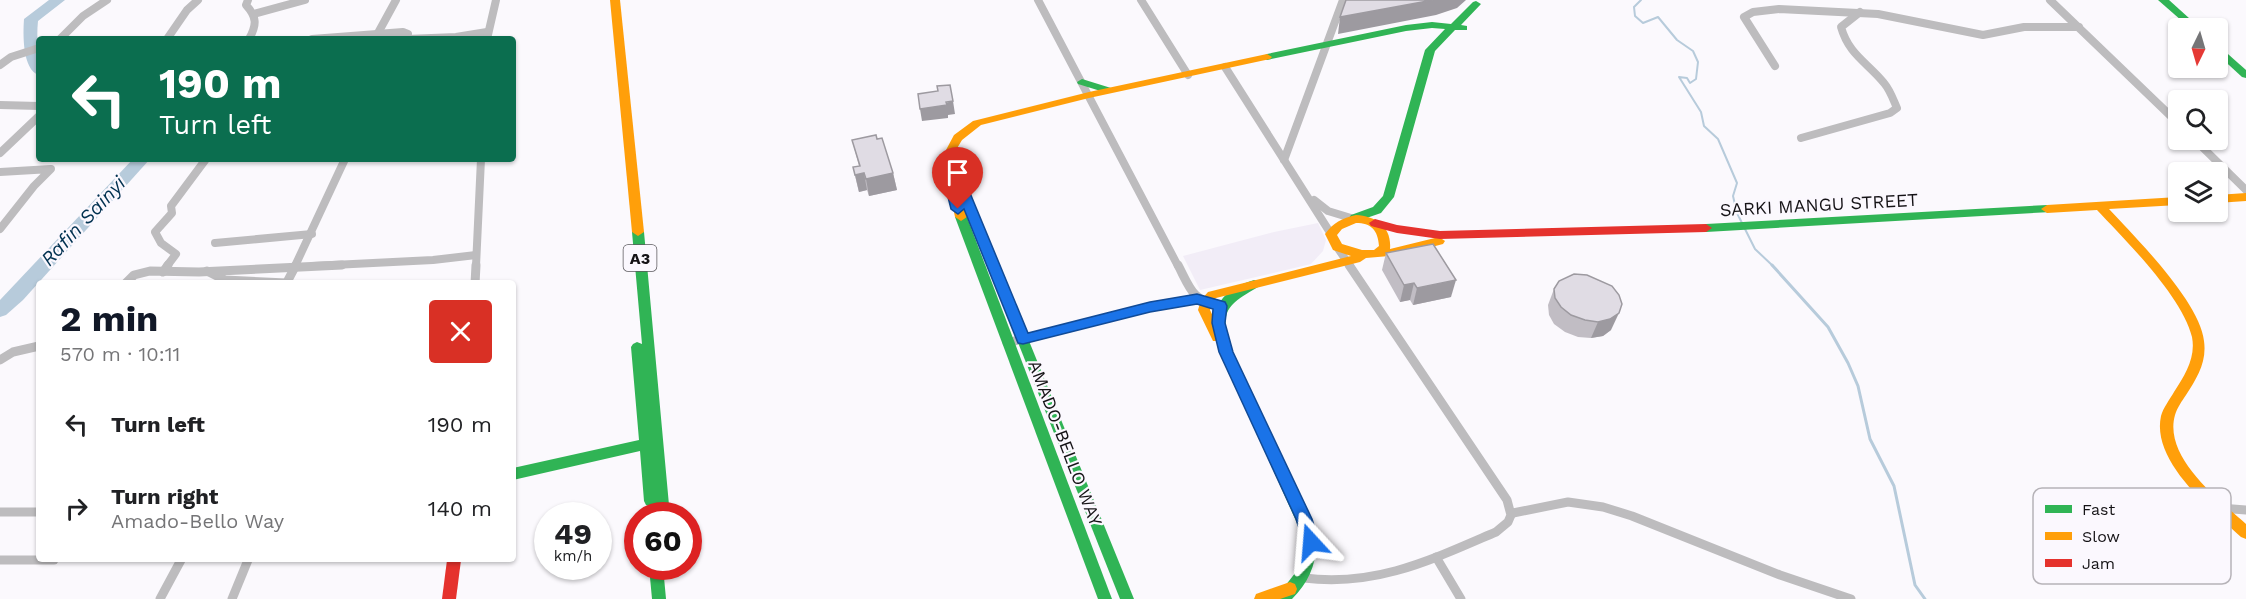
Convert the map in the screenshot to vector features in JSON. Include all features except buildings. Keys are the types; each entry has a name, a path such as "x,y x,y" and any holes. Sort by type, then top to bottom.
{"main road":[{"name":"A3","path":"606,0 651,502"},
{"name":"A3","path":"615,0 662,502"},
{"path":"2163,0 2184,18"},
{"path":"2174,0 2195,18"},
{"path":"1334,240 1351,255 1371,255 1386,247 1391,191 1430,50 1458,27 1481,1"},
{"path":"952,164 953,143 968,128 1004,115 1089,94 1406,28 1446,18 1481,1"},
{"path":"1406,28 1432,25 1458,27"},
{"path":"2228,48 2246,64"},
{"path":"2228,58 2246,75"},
{"path":"1082,82 1109,91"},
{"name":"AMADO-BELLO WAY","path":"952,164 1127,599"},
{"name":"AMADO-BELLO WAY","path":"952,164 954,193 958,209 1105,599"},
{"path":"1311,269 1327,258 1339,222 1380,210 1391,191"},
{"path":"2228,198 2246,197"},
{"name":"SARKI MANGU STREET","path":"1461,235 1500,232 1757,227 2168,202"},
{"path":"2100,206 2170,289 2192,323 2199,340 2196,364 2169,413 2166,425 2167,436 2184,469 2202,488"},
{"path":"1353,218 1375,223 1388,232 1461,235"},
{"path":"1282,599 1300,583 1311,555 1308,531 1226,352 1205,317 1201,301 1219,292 1461,235"},
{"path":"1226,352 1218,323 1220,306 1227,298 1254,284"},
{"path":"516,473 646,444"},
{"path":"2231,519 2246,533"},
{"path":"449,599 454,562"},
{"path":"657,580 659,599"},
{"path":"668,580 669,599"},
{"path":"1261,599 1300,583"}],"street":[{"path":"63,36 82,16 107,0"},
{"path":"169,36 187,10 198,0"},
{"path":"248,0 246,5 254,14 256,26 251,36"},
{"path":"254,14 305,0"},
{"path":"378,33 396,0"},
{"path":"472,36 487,35 496,0"},
{"path":"1038,0 1201,301"},
{"path":"1140,0 1188,75"},
{"path":"2050,0 2168,113"},
{"path":"1284,160 1342,1"},
{"path":"1775,66 1744,17 1753,12 1779,9 1860,12 1907,18 1983,35 2024,27 2079,27"},
{"path":"1801,138 1890,113 1897,108 1884,83 1852,55 1844,40 1841,27 1860,12"},
{"path":"345,36 403,32 408,36"},
{"path":"0,65 11,57 36,49"},
{"path":"1225,67 1311,198 1347,261 1507,500 1513,513 1511,520 1496,532 1389,575 1337,582 1300,583"},
{"path":"0,105 36,106"},
{"path":"0,152 36,119"},
{"path":"2205,150 2246,189"},
{"path":"163,272 176,254 165,250 159,244 155,232 172,213 171,206 204,162"},
{"path":"288,280 312,234 344,162"},
{"path":"475,280 481,162"},
{"path":"0,172 51,169 34,186 0,229"},
{"path":"1311,198 1328,211 1353,218"},
{"path":"215,243 312,234"},
{"path":"129,280 134,275 150,271 207,271 433,260 476,255"},
{"path":"207,271 225,280"},
{"path":"1008,343 1150,307 1201,301 1220,306"},
{"path":"0,360 26,348 36,346"},
{"path":"1513,513 1568,502 1603,507 1632,516 1780,575 1851,599"},
{"path":"2231,509 2246,510"},
{"path":"0,512 36,512"},
{"path":"1436,557 1461,599"},
{"path":"0,560 36,560"},
{"path":"160,599 180,562"},
{"path":"231,599 247,562"}],"shaded area":[{"path":"1318,223 1326,240 1323,251 1311,264 1200,290 1183,256 1274,232"}],"waterway":[{"name":"Rafin Sainyi","path":"36,62 29,42 31,19 58,0"},
{"path":"1641,0 1634,7 1635,16 1643,23 1658,17 1677,40 1693,51 1698,62 1696,79 1690,83 1687,78 1679,77 1701,112 1704,126 1718,139 1737,183 1733,196 1737,213 1755,249 1772,265"},
{"name":"Rafin Sainyi","path":"0,310 17,295 139,162"},
{"path":"1772,265 1828,327 1848,363 1858,386 1870,439 1894,486 1915,585 1925,599"}],"traffic: fast":[{"path":"2163,0 2184,18"},
{"path":"1355,218 1377,210 1388,197 1430,50 1476,4"},
{"path":"1267,57 1406,28 1432,25 1464,28"},
{"path":"2228,59 2246,75"},
{"path":"1082,82 1107,90"},
{"path":"956,174 1127,599"},
{"path":"1706,228 2047,209"},
{"path":"961,217 1105,599"},
{"path":"638,232 662,502"},
{"path":"1254,284 1232,297 1225,304 1219,318 1226,352 1308,532 1310,552 1306,569 1282,599"},
{"path":"637,347 651,501"},
{"path":"516,473 646,444"},
{"path":"657,580 659,599"}],"traffic: slow":[{"path":"615,0 638,232"},
{"path":"961,217 952,174 951,150 958,138 977,123 1089,95 1267,57"},
{"path":"2228,198 2246,197"},
{"path":"2047,209 2168,202"},
{"path":"2100,206 2145,255 2178,297 2198,337 2197,362 2168,416 2167,432 2171,449 2180,465 2199,488"},
{"path":"1377,254 1385,247 1384,236 1373,222 1365,219 1346,221 1331,234 1337,247 1362,254 1375,254 1388,253 1401,251 1439,241"},
{"path":"1217,338 1204,310 1207,300 1212,295 1360,258"},
{"path":"2231,519 2246,533"},
{"path":"1261,599 1290,589"}],"traffic: jam":[{"path":"1375,223 1397,229 1440,235 1706,228"},
{"path":"449,599 454,562"}],"route":[{"path":"958,209 952,179 952,164 1023,339 1150,307 1197,299 1220,306 1218,323 1226,352 1304,519 1311,542"}]}
